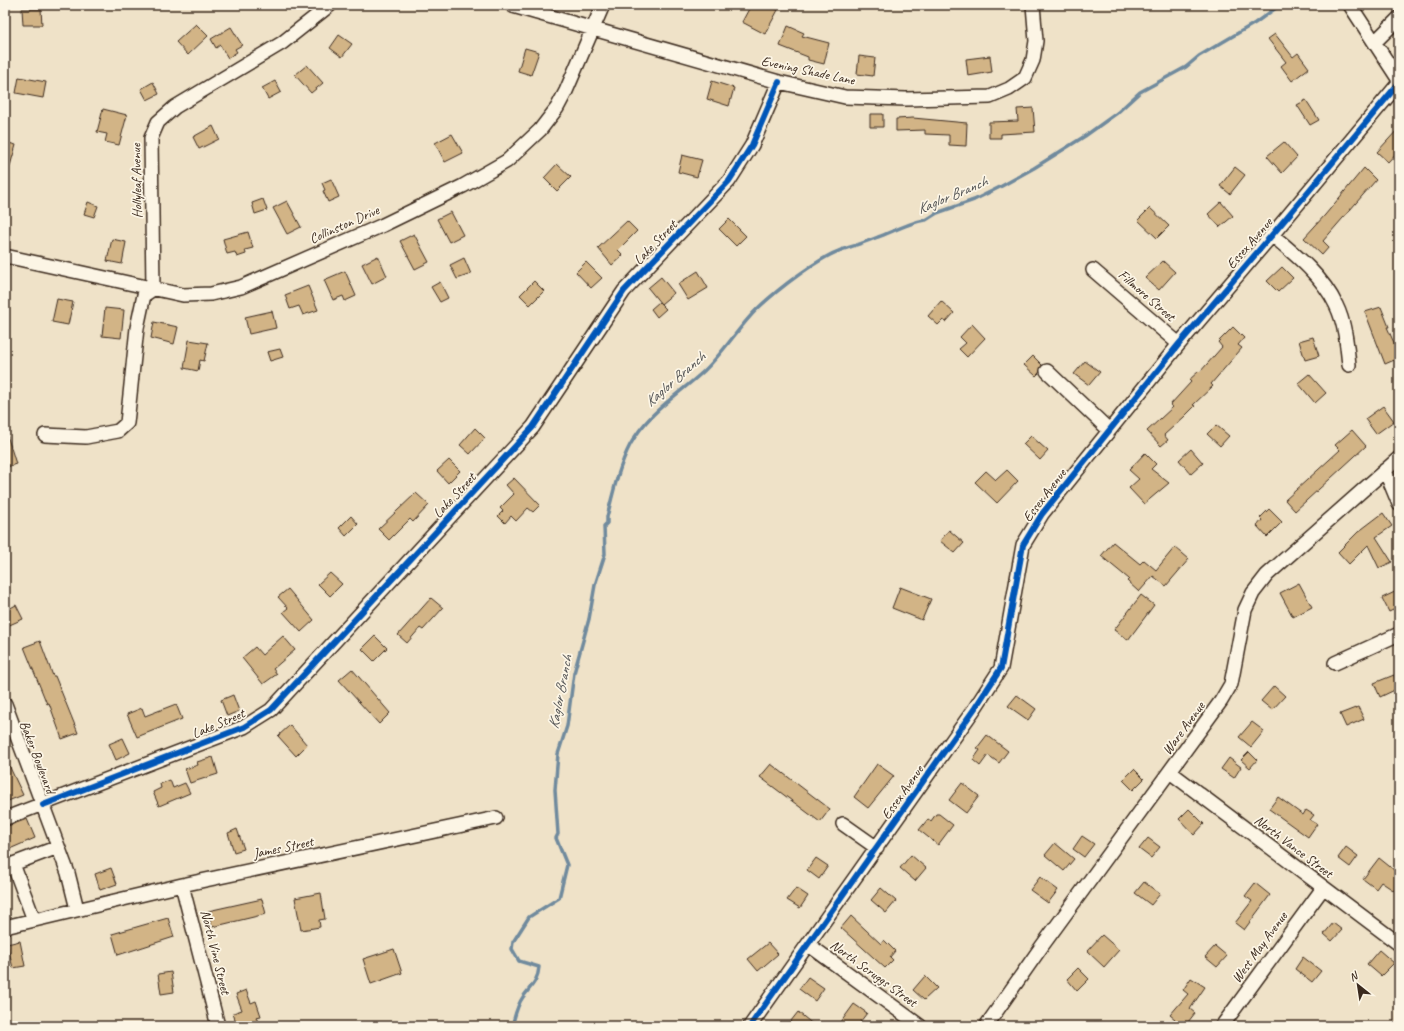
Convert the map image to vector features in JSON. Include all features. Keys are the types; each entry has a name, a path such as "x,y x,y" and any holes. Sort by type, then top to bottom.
{"street":[{"name":"Hollyleaf Avenue","path":"153,289 151,138 158,122 176,107 282,43 330,5"},
{"name":"Collinston Drive","path":"5,256 153,289 192,295 218,293 241,287 383,225 463,186 507,161 540,130 557,108 566,91 603,5"},
{"name":"Evening Shade Lane","path":"513,6 779,82 845,97 914,99 990,97 1009,89 1025,78 1033,60 1036,41 1032,5"},
{"path":"1350,5 1399,80"},
{"path":"1375,42 1399,18"},
{"name":"Lake Street","path":"6,818 244,727 271,710 533,428 624,291 729,181 752,145 779,82"},
{"name":"Essex Avenue","path":"750,1026 809,945 975,708 1001,668 1023,545 1042,514 1179,344 1272,236 1399,83"},
{"path":"1272,236 1314,274 1327,289 1337,305 1346,342 1349,364"},
{"name":"Fillmore Street","path":"1093,270 1179,344"},
{"path":"45,435 86,437 118,431 127,423 136,328 144,295 153,289"},
{"path":"1047,371 1109,430"},
{"name":"Ware Avenue","path":"986,1026 1042,946 1170,772 1231,684 1245,610 1253,593 1267,575 1399,458"},
{"path":"1385,470 1399,504"},
{"path":"1334,663 1399,634"},
{"name":"Baker Boulevard","path":"5,704 68,873 78,909"},
{"name":"North Vance Street","path":"1170,772 1322,888 1399,944"},
{"name":"James Street","path":"5,926 182,885 496,818"},
{"path":"843,824 877,848"},
{"path":"34,920 13,864 58,847"},
{"name":"North Vine Street","path":"182,885 218,1026"},
{"name":"West May Avenue","path":"1222,1026 1322,888"},
{"name":"North Scruggs Street","path":"809,945 920,1026"}],"building":[{"path":"751,5 767,5 778,10 765,34 742,22"},
{"path":"22,9 41,9 42,25 23,25"},
{"path":"196,24 208,36 188,55 176,42"},
{"path":"788,26 804,33 802,36 829,43 824,64 808,60 808,57 780,46"},
{"path":"231,27 242,45 235,49 237,52 228,58 220,45 216,48 211,39"},
{"path":"1275,34 1293,57 1298,53 1309,68 1292,81 1281,66 1286,62 1268,39"},
{"path":"339,35 352,44 342,57 330,48"},
{"path":"525,48 539,52 531,75 518,71"},
{"path":"859,56 875,58 873,76 857,74"},
{"path":"990,56 992,72 968,76 966,59"},
{"path":"307,65 323,83 311,93 295,75"},
{"path":"19,77 46,82 43,98 16,93"},
{"path":"275,81 281,92 268,99 262,88"},
{"path":"712,81 734,88 729,106 707,99"},
{"path":"153,82 159,94 147,100 141,89"},
{"path":"1306,100 1319,120 1310,125 1297,105"},
{"path":"1033,108 1035,132 1001,134 1001,138 989,138 989,122 1018,121 1017,109"},
{"path":"103,109 127,115 119,145 105,142 107,134 97,132"},
{"path":"870,114 883,114 883,127 870,127"},
{"path":"913,118 967,123 966,146 949,145 949,135 925,134 925,130 896,131 896,119"},
{"path":"213,126 219,139 199,149 193,137"},
{"path":"1399,128 1399,150 1388,162 1377,152"},
{"path":"452,134 463,153 445,162 435,143"},
{"path":"5,142 16,145 8,173 5,173"},
{"path":"1284,142 1297,157 1282,173 1267,156"},
{"path":"682,155 702,160 697,177 678,172"},
{"path":"557,164 571,177 557,191 544,178"},
{"path":"1235,167 1245,175 1230,194 1220,186"},
{"path":"1364,168 1376,180 1323,241 1329,247 1322,255 1304,238"},
{"path":"331,179 339,197 328,202 323,191 325,190 322,183"},
{"path":"263,199 267,210 255,214 252,203"},
{"path":"287,201 301,227 287,234 273,208"},
{"path":"88,202 98,206 94,217 84,214"},
{"path":"1221,202 1233,216 1220,227 1208,214"},
{"path":"1150,208 1169,226 1157,238 1138,220"},
{"path":"451,212 463,235 449,242 437,219"},
{"path":"729,219 746,236 736,246 719,229"},
{"path":"627,221 637,231 618,250 623,255 612,265 598,248"},
{"path":"248,232 253,248 245,250 246,254 237,257 235,252 227,254 223,239"},
{"path":"414,234 429,262 415,269 400,241"},
{"path":"112,239 126,242 122,264 107,261"},
{"path":"378,256 387,276 372,284 362,264"},
{"path":"464,258 471,274 457,279 450,265"},
{"path":"1163,261 1175,272 1159,290 1145,278"},
{"path":"586,262 602,278 591,288 576,272"},
{"path":"1282,267 1293,278 1278,292 1267,281"},
{"path":"345,271 356,296 345,301 343,296 333,300 324,280"},
{"path":"698,271 708,288 688,300 678,284"},
{"path":"661,277 674,293 661,304 648,288"},
{"path":"534,281 544,291 530,305 520,295"},
{"path":"440,282 448,298 440,302 431,287"},
{"path":"308,286 318,310 303,315 299,306 290,309 285,295"},
{"path":"57,299 73,302 68,325 52,322"},
{"path":"941,301 954,313 946,322 943,320 938,325 928,316"},
{"path":"659,302 666,309 657,317 651,309"},
{"path":"1381,307 1389,327 1387,327 1399,354 1399,358 1385,364 1365,312"},
{"path":"105,308 124,310 121,338 102,336"},
{"path":"272,311 276,328 249,334 245,317"},
{"path":"154,322 178,327 174,344 151,338"},
{"path":"972,324 985,338 967,357 959,349 966,343 960,337"},
{"path":"1233,327 1244,338 1238,345 1242,348 1211,384 1213,386 1193,405 1195,406 1184,417 1164,435 1168,440 1161,446 1147,431 1173,407 1170,405 1191,382 1189,380 1199,371 1200,372 1222,347 1218,342"},
{"path":"1313,337 1319,356 1305,360 1299,341"},
{"path":"189,340 208,343 204,361 200,360 198,371 184,368"},
{"path":"280,349 283,357 270,361 267,352"},
{"path":"1033,356 1042,365 1036,376 1024,365"},
{"path":"1085,361 1100,372 1089,385 1074,374"},
{"path":"1309,374 1326,393 1315,403 1298,383"},
{"path":"1383,406 1394,421 1376,434 1365,419"},
{"path":"1216,425 1229,436 1220,446 1207,434"},
{"path":"475,428 485,438 470,454 460,445"},
{"path":"1352,430 1366,446 1295,511 1285,500 1340,450 1335,445"},
{"path":"5,435 7,435 16,464 7,467 5,459"},
{"path":"1031,436 1048,451 1040,460 1023,444"},
{"path":"1191,449 1203,463 1191,474 1179,460"},
{"path":"1145,453 1156,464 1151,469 1169,483 1144,504 1129,488 1139,479 1129,470"},
{"path":"449,460 460,471 448,483 437,471"},
{"path":"1007,470 1018,481 997,503 975,482 986,471 996,480"},
{"path":"514,478 540,505 533,512 528,508 516,521 511,516 505,523 498,516 503,511 500,508 514,494 506,485"},
{"path":"416,493 429,505 413,522 410,519 389,540 378,529"},
{"path":"1269,509 1282,522 1267,537 1257,526 1262,520 1260,518"},
{"path":"1383,513 1392,526 1376,537 1392,562 1379,568 1368,545 1349,564 1338,552 1358,532"},
{"path":"351,516 358,524 346,536 339,528"},
{"path":"949,530 964,543 955,553 940,541"},
{"path":"1113,542 1140,564 1144,560 1156,570 1175,547 1189,559 1166,586 1153,576 1139,592 1127,581 1129,579 1101,556"},
{"path":"330,573 342,584 330,596 318,584"},
{"path":"1299,583 1312,607 1293,617 1280,593"},
{"path":"900,587 931,599 922,620 892,608"},
{"path":"288,589 314,620 301,632 283,612 288,608 278,597"},
{"path":"1399,590 1399,607 1389,612 1382,598"},
{"path":"1141,595 1154,605 1128,640 1114,630"},
{"path":"431,598 443,608 423,630 420,628 407,643 398,635"},
{"path":"16,605 23,619 5,627 5,611"},
{"path":"283,636 295,650 273,669 277,674 263,684 242,658 255,647 262,655"},
{"path":"375,636 387,648 374,661 362,649"},
{"path":"40,641 53,676 55,676 78,733 62,739 49,703 47,704 24,647"},
{"path":"352,669 390,713 379,724 339,680"},
{"path":"1394,675 1399,688 1380,697 1374,683"},
{"path":"1274,686 1285,696 1272,710 1261,701"},
{"path":"233,695 239,711 227,716 221,700"},
{"path":"1017,695 1036,709 1028,720 1008,706"},
{"path":"176,704 182,719 137,737 127,714 142,708 145,716"},
{"path":"1358,707 1364,719 1346,727 1340,714"},
{"path":"1252,722 1264,731 1251,747 1239,737"},
{"path":"290,725 307,745 296,756 278,736"},
{"path":"987,735 1008,751 999,763 988,755 980,766 973,760 980,750 977,748"},
{"path":"123,738 130,753 116,760 109,744"},
{"path":"1249,752 1257,760 1250,768 1241,760"},
{"path":"5,757 23,795 8,801 5,794"},
{"path":"213,757 218,774 190,783 185,769 198,765 197,762"},
{"path":"1229,758 1241,767 1234,778 1221,769"},
{"path":"771,764 830,809 820,822 760,777"},
{"path":"877,764 894,776 868,808 854,797"},
{"path":"1134,769 1144,779 1133,790 1123,780"},
{"path":"170,780 173,788 185,783 190,793 159,806 153,792 161,788 160,784"},
{"path":"962,783 979,796 966,813 949,800"},
{"path":"1278,797 1303,815 1306,810 1314,815 1310,820 1317,824 1308,837 1269,809"},
{"path":"1189,809 1204,824 1194,835 1179,819"},
{"path":"936,814 939,814 953,825 938,845 919,830 928,819 931,821"},
{"path":"27,819 35,838 5,851 5,827"},
{"path":"237,829 244,849 234,852 228,833"},
{"path":"1082,836 1094,844 1084,857 1073,849"},
{"path":"1148,838 1160,847 1151,858 1139,849"},
{"path":"1055,843 1074,859 1064,871 1045,855"},
{"path":"1346,847 1358,856 1350,867 1338,858"},
{"path":"911,855 926,868 915,881 900,868"},
{"path":"816,858 828,866 819,879 807,870"},
{"path":"1379,858 1399,874 1399,894 1381,882 1376,889 1363,879"},
{"path":"111,868 117,884 100,890 95,874"},
{"path":"1040,877 1058,890 1048,903 1030,890"},
{"path":"1144,882 1160,894 1151,905 1135,893"},
{"path":"1255,883 1270,895 1244,930 1235,923 1252,901 1245,896"},
{"path":"796,888 808,896 800,908 787,900"},
{"path":"881,888 896,901 886,913 871,900"},
{"path":"321,893 325,919 319,920 320,927 301,930 295,898"},
{"path":"262,899 266,914 212,927 208,911"},
{"path":"851,916 881,944 884,940 895,951 890,957 893,960 885,968 841,928"},
{"path":"168,918 174,937 118,955 112,934"},
{"path":"1333,923 1342,930 1332,941 1324,934"},
{"path":"1102,935 1119,950 1104,967 1087,951"},
{"path":"20,941 25,966 13,968 7,944"},
{"path":"768,943 778,954 758,971 748,959"},
{"path":"1215,946 1227,956 1217,967 1205,957"},
{"path":"394,949 402,973 371,984 363,959"},
{"path":"1379,950 1394,963 1381,976 1367,964"},
{"path":"1303,957 1321,971 1312,982 1295,969"},
{"path":"1078,968 1089,979 1077,991 1067,979"},
{"path":"171,972 174,992 161,994 158,974"},
{"path":"925,976 937,988 924,1000 913,990"},
{"path":"808,977 824,988 815,1001 799,989"},
{"path":"1191,978 1205,987 1190,1009 1195,1013 1185,1026 1168,1026 1175,1019 1170,1015 1188,994 1183,990"},
{"path":"246,990 251,1003 256,1001 261,1016 256,1017 258,1022 246,1026 237,1026 233,1013 242,1010 236,994"},
{"path":"854,1004 867,1013 857,1026 838,1026"},
{"path":"798,1012 815,1026 787,1026"}],"waterway":[{"name":"Kaglor Branch","path":"512,1026 519,1004 536,980 539,967 519,961 512,949 513,942 529,917 559,898 567,865 556,838 558,834 555,790 558,754 567,726 574,673 589,619 595,585 605,554 604,526 607,523 607,517 623,462 637,433 654,413 711,364 757,309 787,283 812,265 836,252 909,224 926,220 937,213 974,200 1000,187 1034,168 1085,136 1117,113 1140,92 1186,67 1199,56 1255,23 1280,5"}],"cycle path":[{"path":"43,805 244,727 271,710 533,427 624,291 729,181 752,145 779,82"},
{"path":"750,1026 975,708 1001,668 1023,545 1042,514 1179,344 1399,83"}]}
